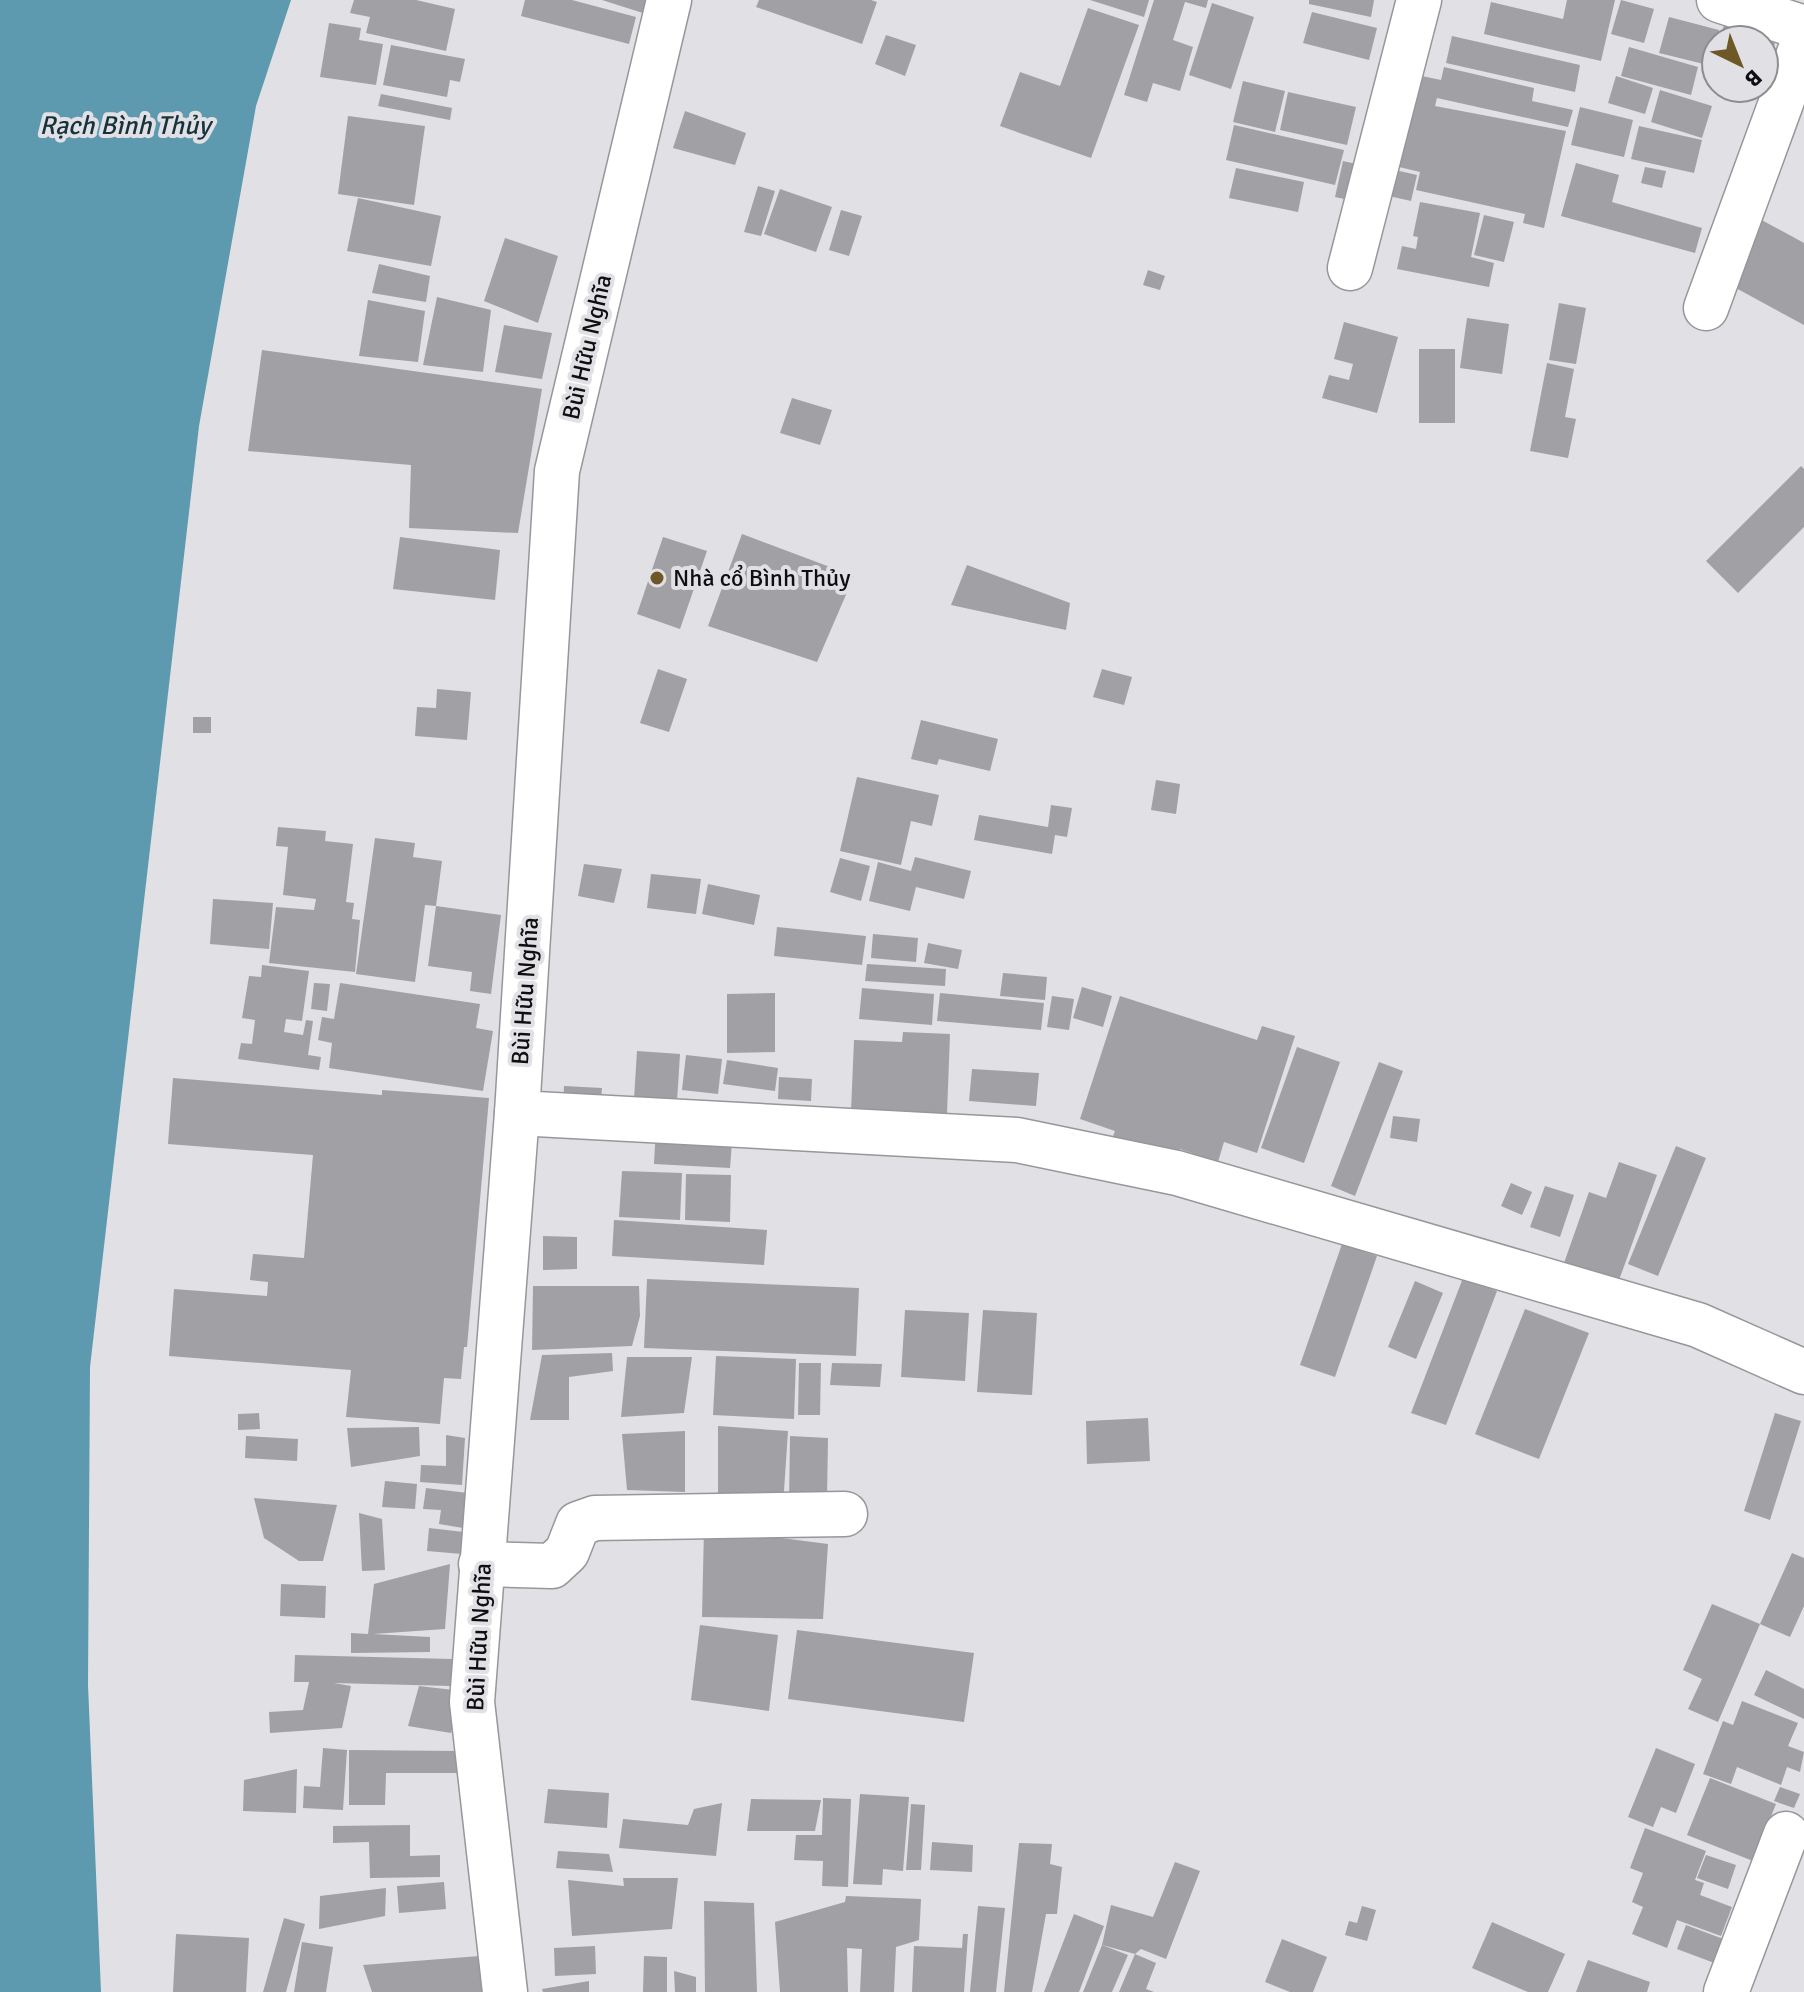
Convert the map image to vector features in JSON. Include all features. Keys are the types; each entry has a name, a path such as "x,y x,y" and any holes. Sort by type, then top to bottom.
{"street":[{"name":"Bùi Hữu Nghĩa","path":"505,1992 472,1702 517,1113 557,471 669,0"},
{"path":"1350,268 1419,0"},
{"path":"1719,0 1804,28"},
{"path":"1706,308 1804,40"},
{"path":"517,1113 1017,1140 1177,1173 1683,1320 1804,1372"},
{"path":"481,1564 552,1566 567,1552 578,1524 595,1518 845,1514"},
{"path":"1726,1992 1786,1834"}],"water":[{"name":"Rạch Bình Thủy","path":"0,0 291,0 256,106 199,426 90,1367 88,1685 101,1992 0,1992"}],"building":[{"path":"354,0 416,0 455,9 446,51 366,33 370,17 350,13"},
{"path":"525,0 572,0 636,17 629,44 521,16"},
{"path":"602,0 650,0 646,14"},
{"path":"759,0 877,2 862,44 756,7"},
{"path":"1090,0 1149,0 1144,17"},
{"path":"1154,0 1208,0 1206,8 1185,2 1173,40 1193,47 1180,91 1153,83 1147,102 1124,95"},
{"path":"1309,0 1374,0 1371,17 1309,4"},
{"path":"1567,0 1615,0 1601,61 1484,34 1491,2 1563,19"},
{"path":"1621,0 1654,9 1644,43 1611,34"},
{"path":"1212,3 1254,17 1231,89 1189,75"},
{"path":"1088,8 1139,25 1091,158 1000,126 1020,72 1060,86"},
{"path":"1312,12 1377,28 1369,60 1303,43"},
{"path":"1669,17 1700,25 1700,63 1659,53"},
{"path":"329,23 361,28 359,40 383,44 376,85 320,77"},
{"path":"886,35 916,45 905,76 875,64"},
{"path":"1452,36 1580,65 1575,92 1446,63"},
{"path":"391,45 465,59 460,82 450,80 447,97 383,85"},
{"path":"1629,47 1698,67 1691,95 1621,76"},
{"path":"1444,67 1534,88 1532,101 1573,110 1568,127 1437,98 1435,106 1566,131 1544,228 1523,223 1525,214 1416,190 1420,172 1378,162 1412,74 1441,80"},
{"path":"1616,76 1653,88 1645,114 1608,103"},
{"path":"1243,81 1285,91 1275,132 1233,122"},
{"path":"1660,90 1712,106 1702,138 1651,122"},
{"path":"1288,92 1356,107 1347,145 1280,130"},
{"path":"381,94 452,108 450,120 378,106"},
{"path":"1580,107 1633,120 1624,157 1571,145"},
{"path":"685,111 746,133 735,165 673,148"},
{"path":"348,116 425,126 414,205 338,194"},
{"path":"1234,125 1344,150 1335,185 1226,160"},
{"path":"1639,126 1702,140 1694,173 1631,159"},
{"path":"1343,161 1370,167 1363,203 1335,197"},
{"path":"1576,163 1619,175 1612,202 1702,228 1695,253 1561,216"},
{"path":"1645,167 1666,171 1662,188 1641,183"},
{"path":"1236,168 1304,182 1298,212 1229,198"},
{"path":"1395,170 1417,175 1411,201 1389,196"},
{"path":"758,186 775,191 761,236 744,232"},
{"path":"780,189 832,207 816,252 764,234"},
{"path":"358,198 441,216 431,266 347,251"},
{"path":"1420,202 1480,213 1471,257 1494,263 1489,287 1397,269 1402,246 1416,249 1418,237 1413,236"},
{"path":"841,210 862,216 849,256 829,250"},
{"path":"1484,215 1514,222 1504,262 1474,255"},
{"path":"1758,218 1804,243 1804,325 1723,281"},
{"path":"505,238 558,256 538,323 484,301"},
{"path":"379,264 430,276 426,302 372,293"},
{"path":"1148,270 1165,276 1160,290 1143,285"},
{"path":"437,297 491,310 483,372 423,365"},
{"path":"368,300 425,311 418,362 359,356"},
{"path":"1559,303 1586,308 1576,364 1549,360"},
{"path":"1467,318 1509,324 1502,374 1460,368"},
{"path":"1344,322 1398,337 1377,413 1322,398 1329,375 1349,380 1353,364 1334,359"},
{"path":"504,325 552,333 542,379 495,372"},
{"path":"1419,349 1455,349 1455,423 1419,423"},
{"path":"262,350 542,389 518,533 409,528 411,465 248,451"},
{"path":"1547,363 1574,369 1565,417 1576,419 1568,458 1530,451"},
{"path":"792,398 832,410 820,445 780,433"},
{"path":"1801,466 1804,469 1804,527 1738,593 1706,561"},
{"path":"742,534 854,576 817,662 708,626"},
{"path":"400,537 500,550 495,600 393,589"},
{"path":"663,537 707,551 680,629 637,614"},
{"path":"967,565 1070,603 1066,630 951,605"},
{"path":"658,669 687,679 669,732 640,723"},
{"path":"1102,669 1132,677 1124,705 1093,697"},
{"path":"437,689 471,692 467,740 415,736 417,707 436,708"},
{"path":"193,717 211,717 211,733 193,733"},
{"path":"921,720 998,739 990,771 939,759 937,765 911,759"},
{"path":"857,777 939,795 932,826 911,821 901,865 840,851"},
{"path":"1156,780 1180,784 1176,814 1151,810"},
{"path":"1051,805 1072,808 1067,837 1055,835 1052,854 974,840 979,815 1048,827"},
{"path":"278,827 326,831 325,841 353,844 346,902 354,903 352,919 360,920 355,972 269,963 276,907 314,910 316,899 283,895 288,847 276,846"},
{"path":"375,838 415,843 413,857 442,861 436,906 425,905 415,982 356,974"},
{"path":"915,857 971,871 964,899 916,887 910,911 869,901 878,862 911,871"},
{"path":"840,858 870,866 861,901 830,892"},
{"path":"584,864 622,869 614,903 578,896"},
{"path":"651,874 701,879 696,914 647,908"},
{"path":"708,884 760,895 754,925 702,914"},
{"path":"213,899 273,903 269,949 210,944"},
{"path":"436,906 501,915 491,994 470,991 472,972 428,966"},
{"path":"777,927 866,936 862,965 774,956"},
{"path":"873,934 918,938 916,962 871,958"},
{"path":"928,943 962,950 958,969 924,963"},
{"path":"867,964 946,969 945,986 865,981"},
{"path":"262,965 309,971 302,1021 286,1019 284,1032 303,1035 306,1020 313,1021 308,1055 321,1057 319,1070 238,1059 241,1043 252,1044 255,1020 242,1018 249,976 261,977"},
{"path":"1003,973 1047,977 1045,1000 1000,996"},
{"path":"314,983 330,984 327,1011 311,1009"},
{"path":"340,983 480,1004 476,1028 493,1031 483,1091 329,1068 332,1043 318,1040 322,1017 334,1019"},
{"path":"1082,987 1112,996 1103,1027 1073,1018"},
{"path":"862,988 934,994 932,1025 859,1019"},
{"path":"775,993 775,1052 727,1053 727,994"},
{"path":"940,993 1044,1003 1041,1030 937,1021"},
{"path":"1052,996 1074,999 1069,1030 1047,1027"},
{"path":"1120,996 1257,1040 1262,1026 1295,1036 1257,1153 1224,1142 1218,1162 1180,1149 1177,1156 1110,1144 1115,1131 1080,1119"},
{"path":"903,1032 950,1034 947,1114 851,1111 854,1040 902,1042"},
{"path":"1297,1047 1340,1062 1304,1163 1261,1148"},
{"path":"637,1051 680,1054 676,1117 633,1115"},
{"path":"686,1055 722,1059 718,1094 682,1090"},
{"path":"727,1060 778,1068 775,1091 723,1084"},
{"path":"1379,1062 1403,1071 1355,1196 1331,1186"},
{"path":"972,1069 1039,1073 1036,1106 969,1101"},
{"path":"779,1077 812,1079 811,1101 778,1099"},
{"path":"173,1078 382,1095 382,1090 489,1098 467,1347 464,1347 461,1379 444,1378 440,1424 346,1417 351,1370 169,1356 174,1289 267,1296 268,1282 250,1280 253,1254 304,1258 313,1155 168,1144"},
{"path":"564,1086 602,1088 600,1111 563,1109"},
{"path":"1393,1116 1420,1119 1417,1142 1390,1138"},
{"path":"656,1126 733,1130 730,1168 654,1164"},
{"path":"1676,1146 1706,1158 1658,1276 1628,1264"},
{"path":"1619,1162 1657,1175 1618,1283 1564,1263 1589,1192 1606,1198"},
{"path":"622,1171 682,1173 680,1220 619,1217"},
{"path":"686,1174 731,1175 730,1222 685,1220"},
{"path":"1511,1183 1532,1192 1522,1215 1501,1206"},
{"path":"1545,1186 1574,1195 1560,1237 1530,1227"},
{"path":"614,1220 767,1230 764,1265 612,1256"},
{"path":"543,1236 577,1237 577,1269 543,1270"},
{"path":"1342,1244 1377,1256 1335,1377 1300,1365"},
{"path":"1463,1278 1497,1291 1446,1425 1411,1413"},
{"path":"647,1279 859,1288 856,1356 644,1348"},
{"path":"1415,1281 1443,1293 1416,1359 1388,1347"},
{"path":"533,1286 639,1286 640,1316 632,1346 532,1350"},
{"path":"1525,1309 1589,1333 1539,1459 1475,1434"},
{"path":"905,1310 969,1313 965,1381 901,1377"},
{"path":"983,1310 1037,1313 1032,1395 977,1392"},
{"path":"612,1353 613,1371 569,1377 569,1420 530,1420 542,1355"},
{"path":"716,1356 796,1359 794,1419 713,1415"},
{"path":"627,1357 692,1357 684,1413 621,1417"},
{"path":"799,1363 821,1363 820,1415 798,1415"},
{"path":"832,1363 882,1364 880,1387 830,1385"},
{"path":"259,1413 260,1429 238,1430 238,1414"},
{"path":"1775,1413 1801,1421 1770,1520 1744,1511"},
{"path":"1148,1418 1150,1461 1087,1464 1086,1421"},
{"path":"718,1426 788,1431 783,1506 718,1500"},
{"path":"419,1427 420,1456 351,1467 347,1428"},
{"path":"685,1431 685,1492 627,1490 622,1434"},
{"path":"446,1435 465,1438 462,1485 420,1482 421,1465 446,1466"},
{"path":"246,1436 298,1439 297,1461 245,1458"},
{"path":"790,1436 828,1438 827,1499 789,1504"},
{"path":"385,1481 417,1484 415,1509 382,1507"},
{"path":"426,1488 468,1493 463,1528 439,1524 441,1510 423,1509"},
{"path":"254,1498 337,1505 323,1561 299,1561 264,1538"},
{"path":"359,1513 382,1519 385,1570 362,1571"},
{"path":"429,1528 464,1532 462,1554 427,1551"},
{"path":"704,1528 828,1544 823,1619 702,1617"},
{"path":"1792,1553 1804,1558 1804,1606 1790,1637 1760,1624"},
{"path":"450,1564 445,1629 373,1634 430,1637 430,1652 351,1653 351,1633 368,1634 374,1584"},
{"path":"281,1584 326,1586 325,1618 280,1616"},
{"path":"1712,1604 1760,1624 1718,1722 1688,1709 1702,1679 1683,1670"},
{"path":"700,1625 778,1635 769,1711 691,1700"},
{"path":"797,1630 974,1653 964,1722 788,1699"},
{"path":"295,1655 452,1659 451,1686 334,1683 351,1686 342,1728 270,1733 269,1712 303,1710 309,1682 294,1682"},
{"path":"1766,1670 1804,1689 1804,1719 1754,1695"},
{"path":"419,1686 462,1691 451,1733 408,1726"},
{"path":"1742,1701 1798,1723 1788,1746 1804,1752 1800,1772 1787,1767 1781,1785 1737,1767 1731,1784 1703,1774 1723,1721 1733,1725"},
{"path":"323,1748 347,1750 343,1810 303,1808 304,1786 320,1787"},
{"path":"1656,1748 1695,1764 1676,1813 1661,1807 1653,1827 1628,1817"},
{"path":"349,1750 458,1751 458,1773 386,1773 385,1805 349,1805"},
{"path":"297,1769 296,1813 243,1811 244,1780"},
{"path":"1710,1778 1776,1804 1753,1861 1687,1835"},
{"path":"1780,1787 1800,1794 1794,1808 1774,1801"},
{"path":"548,1789 609,1793 607,1828 544,1823"},
{"path":"860,1794 909,1797 903,1871 883,1869 882,1885 853,1884"},
{"path":"823,1798 851,1799 848,1887 822,1886 823,1861 794,1860 796,1835 822,1835"},
{"path":"751,1799 821,1800 815,1831 747,1831"},
{"path":"722,1803 716,1856 619,1848 623,1819 688,1825 694,1809"},
{"path":"911,1804 925,1805 921,1870 906,1870"},
{"path":"410,1825 410,1856 440,1855 440,1877 370,1878 369,1842 333,1843 333,1826"},
{"path":"1645,1828 1706,1851 1695,1880 1704,1883 1700,1895 1732,1907 1721,1936 1677,1920 1667,1948 1632,1934 1643,1907 1632,1902 1643,1873 1630,1868"},
{"path":"932,1842 973,1845 972,1872 930,1870"},
{"path":"1019,1843 1052,1844 1050,1864 1062,1867 1057,1914 1046,1914 1032,1992 1004,1992"},
{"path":"558,1851 609,1854 613,1872 556,1868"},
{"path":"1706,1855 1736,1865 1728,1889 1697,1878"},
{"path":"1175,1862 1200,1871 1166,1959 1141,1949 1135,1954 1102,1945 1111,1905 1153,1917"},
{"path":"623,1878 678,1878 672,1929 572,1936 568,1880 624,1886"},
{"path":"444,1882 446,1909 399,1913 397,1886"},
{"path":"386,1888 385,1916 319,1929 320,1896"},
{"path":"846,1896 921,1899 919,1940 896,1947 894,1992 860,1992 862,1949 847,1948 848,1992 780,1992 775,1922 845,1902"},
{"path":"704,1901 754,1903 757,1992 705,1992"},
{"path":"978,1906 1005,1908 996,1992 970,1992"},
{"path":"1362,1906 1376,1910 1367,1941 1345,1935 1349,1921 1357,1923"},
{"path":"1074,1914 1104,1926 1079,1992 1044,1992"},
{"path":"284,1918 305,1924 286,1992 263,1992"},
{"path":"1492,1922 1565,1954 1548,1992 1528,1992 1472,1968"},
{"path":"1686,1925 1726,1940 1717,1964 1677,1949"},
{"path":"176,1934 249,1938 246,1992 173,1992"},
{"path":"963,1934 968,1934 964,1992 912,1992 914,1946 962,1948"},
{"path":"1282,1939 1327,1957 1313,1992 1290,1992 1265,1982"},
{"path":"302,1942 333,1947 326,1992 294,1992"},
{"path":"1102,1945 1128,1955 1112,1992 1083,1992"},
{"path":"595,1946 596,1974 555,1976 554,1948"},
{"path":"1135,1954 1156,1963 1146,1989 1154,1992 1119,1992"},
{"path":"480,1956 486,1992 372,1992 363,1965"},
{"path":"644,1956 667,1957 667,1992 643,1992"},
{"path":"1588,1960 1650,1982 1647,1992 1576,1992"},
{"path":"674,1971 696,1977 696,1992 675,1992"},
{"path":"589,1981 589,1992 543,1992 542,1989"}],"place":[{"name":"Nhà cổ Bình Thủy","path":"657,578"}]}
